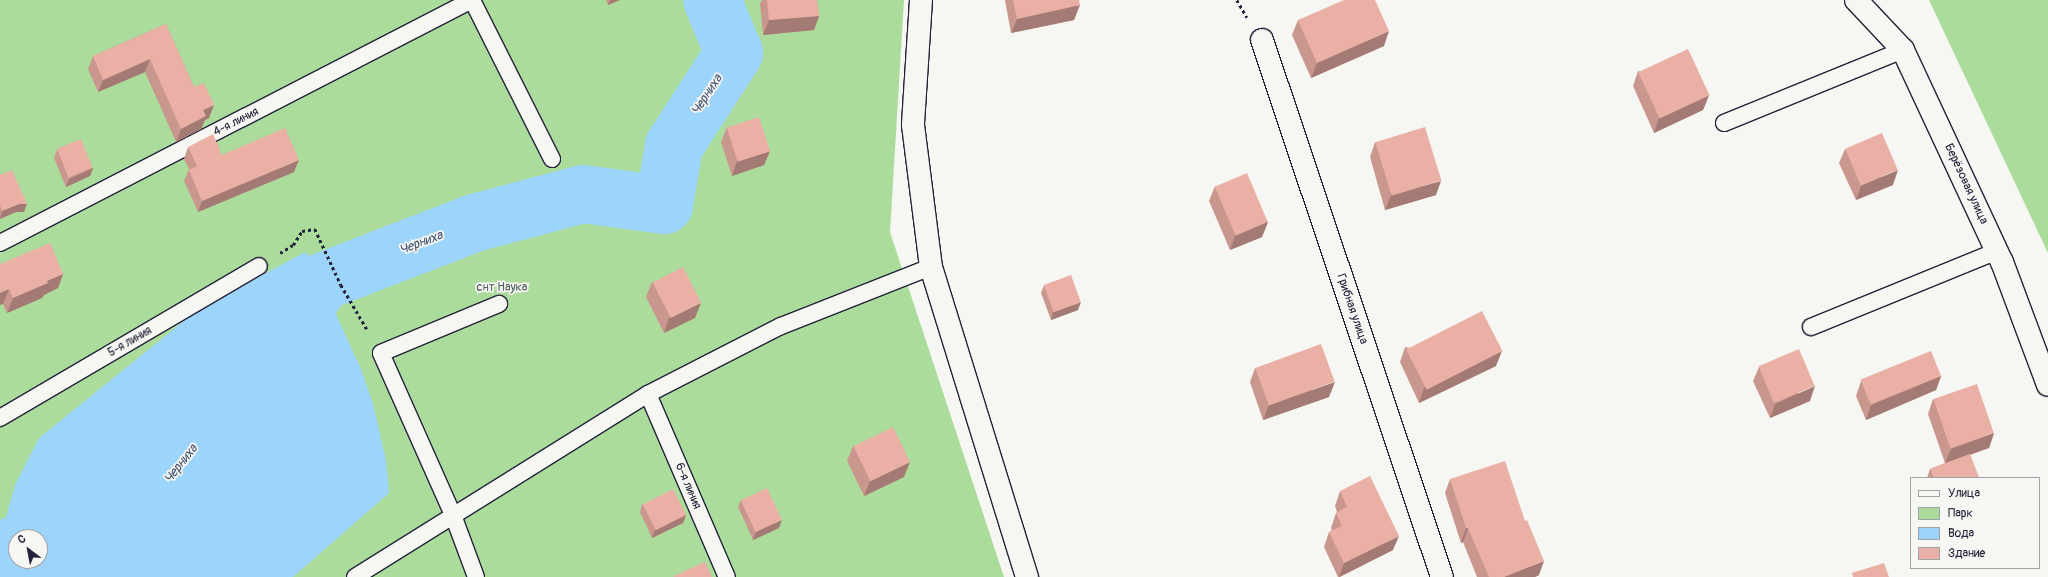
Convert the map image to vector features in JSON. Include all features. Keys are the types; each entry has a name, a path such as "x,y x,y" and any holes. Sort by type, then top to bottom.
{"street":[{"path":"921,0 913,125 931,267 1028,577"},
{"name":"Берёзовая улица","path":"1856,0 1902,50 1997,251 2048,385"},
{"name":"Грибная улица","path":"1262,40 1442,577"}],"lane":[{"path":"472,0 552,159"},
{"name":"4-я линия","path":"0,243 472,0"},
{"path":"1724,123 1902,50"},
{"path":"1811,328 1997,251"},
{"name":"5-я линия","path":"0,418 259,266"},
{"path":"355,577 648,394 781,326 931,267"},
{"path":"476,577 454,514 381,353 499,304"},
{"name":"6-я линия","path":"648,394 727,577"}],"path":[{"path":"259,266 293,245 302,230 314,229 341,285 381,353"}],"green space":[{"name":"снт Наука","path":"0,0 904,0 890,232 1004,577 0,577"},
{"path":"1929,0 2048,0 2048,253"}],"water":[{"path":"305,252 321,269 329,299 361,369 373,404 386,460 389,493 293,577 0,577 0,520 6,517 15,485 39,438 195,312"}],"building":[{"path":"767,0 817,0 819,16 769,20"},
{"path":"1013,0 1079,0 1080,5 1017,19"},
{"path":"1344,0 1375,0 1389,31 1317,63 1298,20"},
{"path":"166,24 194,87 204,83 214,105 203,110 206,116 181,129 150,59 103,80 93,56"},
{"path":"1688,49 1710,95 1660,118 1638,72"},
{"path":"759,117 770,151 738,162 727,128"},
{"path":"1425,127 1441,181 1392,196 1375,142"},
{"path":"285,128 299,160 202,201 189,170 197,166 188,147 213,134 222,155"},
{"path":"1882,133 1898,170 1861,185 1845,149"},
{"path":"81,139 93,168 69,177 57,149"},
{"path":"12,170 27,204 19,204 2,211 0,205 0,175"},
{"path":"1247,173 1268,222 1235,235 1215,187"},
{"path":"50,243 63,274 47,281 48,283 13,298 9,289 0,293 0,264"},
{"path":"683,267 701,303 671,318 653,282"},
{"path":"1071,275 1081,302 1054,312 1044,285"},
{"path":"1482,311 1502,351 1427,390 1406,350"},
{"path":"1321,344 1335,382 1269,406 1255,368"},
{"path":"1799,349 1815,386 1774,403 1758,366"},
{"path":"1931,351 1941,376 1871,405 1861,379"},
{"path":"1977,384 1994,433 1950,448 1934,399"},
{"path":"893,427 910,462 871,481 853,446"},
{"path":"1970,454 1979,477 1934,477 1930,469"},
{"path":"1505,461 1525,521 1527,520 1544,561 1504,577 1489,577 1468,528 1466,528 1450,479"},
{"path":"1370,476 1399,536 1344,563 1329,532 1342,526 1336,513 1347,507 1340,491"},
{"path":"767,488 782,520 756,532 741,500"},
{"path":"673,489 686,515 656,530 643,504"},
{"path":"705,562 712,577 674,577 674,576"},
{"path":"1884,563 1889,577 1853,577 1852,573"}],"waterway":[{"name":"Черниха","path":"274,344 324,281 474,223 583,194 664,205 674,146 734,53 712,0"}]}
